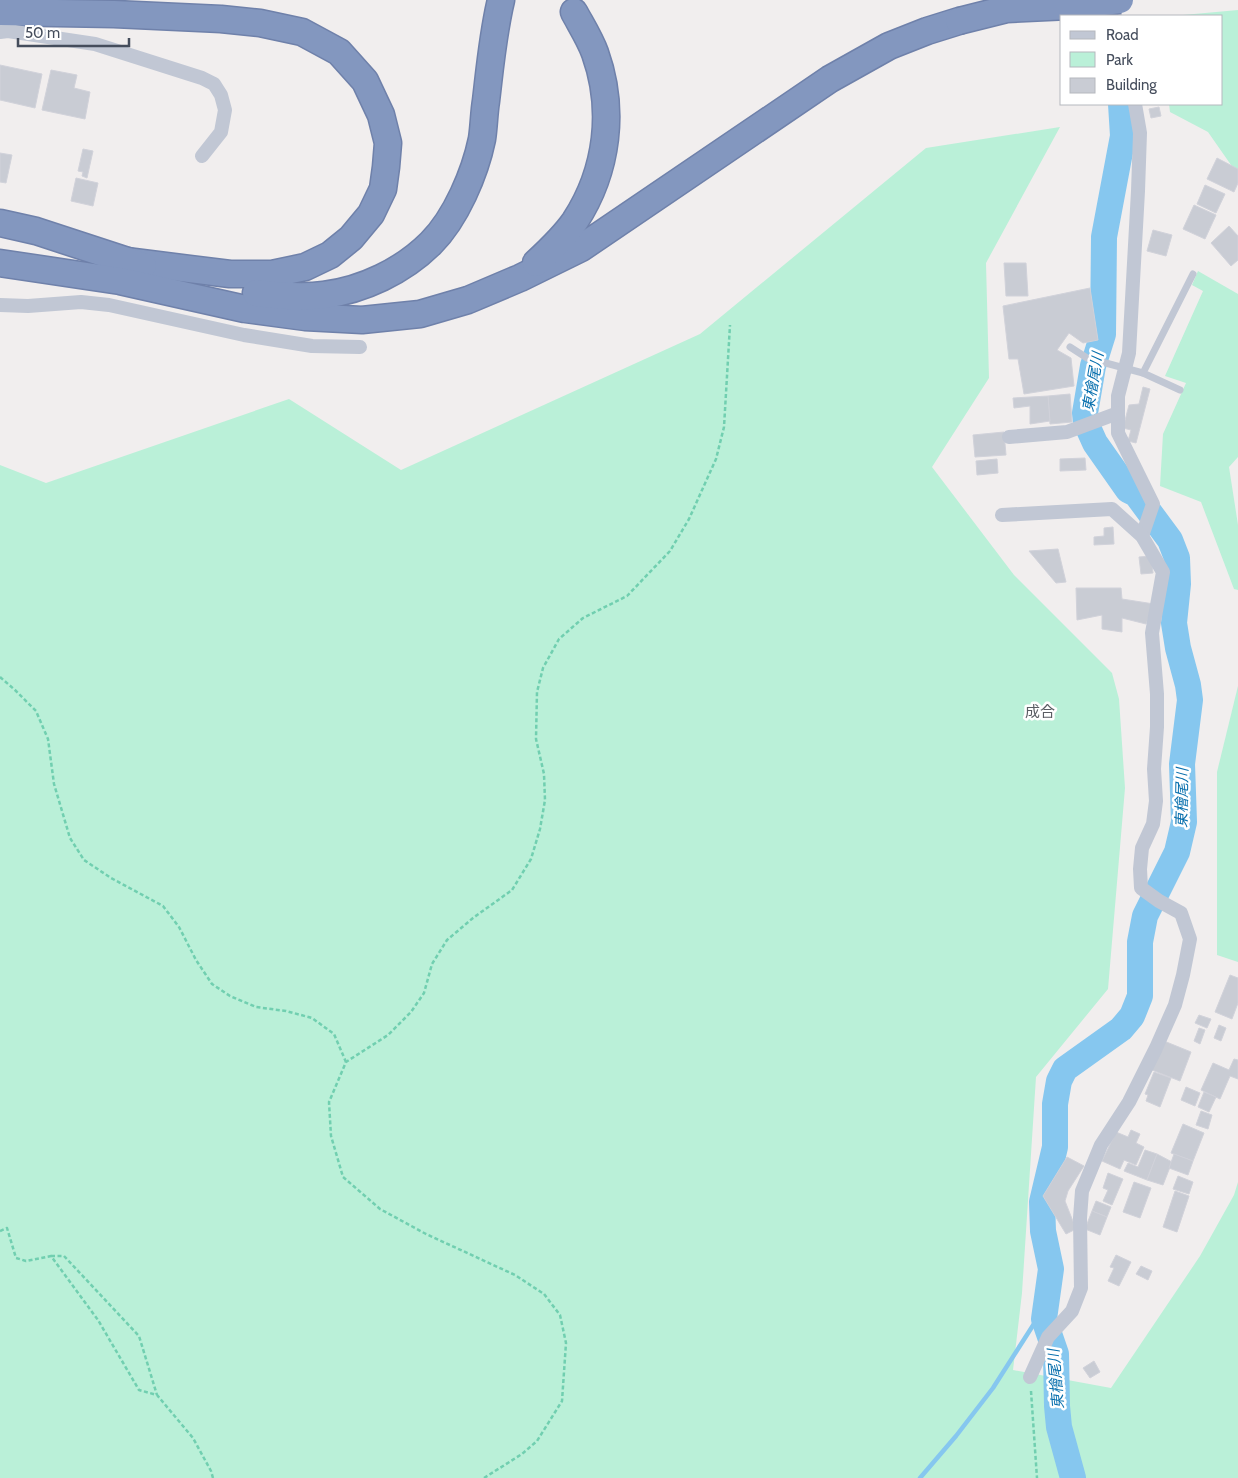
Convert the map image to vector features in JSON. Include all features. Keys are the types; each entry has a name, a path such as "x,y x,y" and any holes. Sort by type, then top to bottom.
{"highway":[{"path":"0,3 143,0"},
{"path":"0,262 120,281 245,309 305,317 362,320 420,314 468,300 520,278 581,248 830,79 889,46 927,31 1007,9 1120,4"},
{"path":"0,12 114,14 260,23 302,32 339,52 365,81 381,115 388,143 383,189 370,214 351,238 330,255 305,267 272,274 230,274 126,261"},
{"path":"0,223 36,231 184,278 252,293 290,297 324,295 355,288 385,276 432,243 454,213 470,179 482,139 498,12"},
{"path":"520,278 557,243 574,221 592,190 606,144 606,95 595,52 574,12"}],"street":[{"path":"0,32 8,31 95,44 202,78 214,84 222,95 224,110 221,132 202,156"},
{"path":"1136,105 1140,133 1138,191 1129,353 1118,396 1118,433 1153,504 1142,536"},
{"path":"0,305 28,306 81,302 109,305 283,342 312,346 360,346"},
{"path":"1009,437 1068,432 1118,413"},
{"path":"1002,515 1112,510 1142,536 1163,572 1152,633 1157,694 1154,769 1156,801 1153,824 1142,848 1141,888 1159,901 1182,913 1190,939 1175,1004 1129,1102 1101,1145 1082,1191 1080,1218 1082,1288 1072,1311 1048,1337 1030,1377"}],"lane":[{"path":"1143,373 1193,274"},
{"path":"1070,347 1087,358 1143,373 1180,390"}],"path":[{"path":"484,1478 522,1454 537,1441 562,1401 566,1343 560,1315 544,1294 515,1275 426,1234 380,1209 343,1177 331,1136 330,1102 346,1062 388,1035 411,1012 424,993 432,964 447,940 473,918 512,890 531,859 540,829 545,800 544,774 536,739 537,692 542,668 559,639 582,618 627,596 670,551 689,519 716,459 724,427 730,325"},
{"path":"0,678 36,711 48,739 54,784 70,838 84,860 111,878 163,906 179,927 196,960 212,984 230,996 256,1007 286,1011 312,1018 334,1034 346,1062"},
{"path":"0,1231 7,1228 16,1258 26,1261 51,1256 64,1256 140,1336 157,1395 192,1438 213,1478"},
{"path":"51,1256 98,1320 139,1390 157,1395"},
{"path":"1030,1377 1037,1478"}],"green space":[{"path":"1238,10 1238,175 1208,132 1170,112 1169,105 1223,105 1223,15 1183,15"},
{"path":"1060,127 986,263 989,378 932,467 1014,575 1112,673 1119,699 1125,788 1108,989 1036,1077 1022,1293 1013,1370 1111,1388 1200,1256 1234,1195 1238,1182 1238,1478 0,1478 0,465 46,483 289,399 401,470 700,334 926,148"},
{"path":"1198,271 1238,294 1238,457 1229,467 1238,525 1238,590 1234,589 1201,502 1160,486 1163,434 1186,383 1165,376 1203,291 1192,285"},
{"path":"1238,686 1238,962 1217,955 1217,772"}],"building":[{"path":"0,65 42,74 35,108 0,100"},
{"path":"51,70 77,75 74,88 90,92 85,119 42,110"},
{"path":"1159,107 1161,116 1151,118 1149,109"},
{"path":"83,149 93,151 87,178 82,176 83,172 78,171"},
{"path":"0,153 12,155 6,183 0,182"},
{"path":"1217,158 1238,169 1238,183 1234,192 1207,179"},
{"path":"76,178 98,183 93,206 71,201"},
{"path":"1205,185 1225,194 1216,213 1197,204"},
{"path":"1194,205 1216,215 1205,239 1183,229"},
{"path":"1229,226 1238,236 1238,260 1231,266 1211,243"},
{"path":"1153,230 1172,235 1166,256 1147,251"},
{"path":"1004,263 1026,263 1028,296 1006,296"},
{"path":"1090,288 1098,340 1083,343 1069,333 1057,350 1071,358 1074,386 1024,394 1018,359 1009,359 1003,306"},
{"path":"1143,387 1150,389 1136,443 1128,441 1131,430 1123,428 1129,405 1139,404"},
{"path":"1070,394 1072,422 1050,424 1048,396"},
{"path":"1048,396 1050,421 1030,424 1030,406 1014,408 1013,398"},
{"path":"1004,432 1006,455 975,457 973,435"},
{"path":"1085,458 1086,470 1060,471 1060,459"},
{"path":"997,459 998,473 977,475 976,461"},
{"path":"1113,527 1114,544 1094,545 1094,537 1104,536 1104,528"},
{"path":"1058,549 1066,582 1056,583 1029,551"},
{"path":"1151,556 1153,573 1141,574 1139,557"},
{"path":"1076,588 1121,588 1122,599 1154,604 1146,624 1122,618 1122,632 1102,629 1102,615 1077,620"},
{"path":"1230,975 1238,978 1238,1003 1232,1019 1215,1012"},
{"path":"1199,1015 1211,1019 1207,1028 1195,1023"},
{"path":"1219,1025 1226,1028 1221,1041 1214,1038"},
{"path":"1199,1028 1205,1030 1200,1044 1194,1041"},
{"path":"1164,1041 1191,1052 1180,1081 1152,1070"},
{"path":"1234,1059 1238,1060 1238,1079 1230,1076 1220,1099 1201,1090 1213,1063 1229,1070"},
{"path":"1154,1072 1171,1078 1160,1107 1146,1101 1148,1095 1145,1094"},
{"path":"1186,1087 1200,1093 1195,1106 1181,1100"},
{"path":"1204,1092 1216,1097 1209,1112 1198,1107"},
{"path":"1201,1111 1212,1115 1208,1129 1196,1125"},
{"path":"1183,1124 1204,1133 1193,1161 1171,1153"},
{"path":"1131,1130 1140,1134 1136,1143 1144,1147 1136,1165 1124,1160 1120,1169 1102,1161 1116,1132 1128,1137"},
{"path":"1145,1150 1157,1154 1147,1180 1124,1171 1128,1163 1138,1167"},
{"path":"1157,1154 1172,1162 1163,1185 1147,1180"},
{"path":"1174,1154 1193,1161 1188,1175 1169,1168"},
{"path":"1067,1157 1084,1166 1068,1191 1065,1201 1076,1229 1066,1234 1043,1196"},
{"path":"1108,1173 1123,1179 1112,1205 1103,1201 1108,1190 1103,1188"},
{"path":"1178,1176 1193,1182 1189,1194 1173,1189"},
{"path":"1134,1182 1151,1188 1140,1218 1123,1212"},
{"path":"1175,1191 1189,1196 1177,1232 1163,1227"},
{"path":"1096,1201 1111,1207 1107,1217 1092,1211"},
{"path":"1092,1211 1107,1217 1100,1235 1085,1229"},
{"path":"1116,1255 1131,1262 1119,1286 1108,1281 1114,1268 1110,1267"},
{"path":"1141,1266 1152,1271 1148,1280 1136,1274"},
{"path":"1094,1361 1100,1372 1090,1378 1083,1368"}],"waterway":[{"name":"東檜尾川","path":"1073,1478 1059,1427 1056,1354 1044,1319 1051,1269 1043,1231 1042,1202 1055,1147 1055,1104 1059,1081 1065,1069 1121,1029 1132,1016 1140,996 1140,942 1145,916 1177,852 1184,822 1182,764 1190,700 1174,623 1178,584 1177,558 1170,540 1136,494 1128,490 1095,443 1086,423 1085,413 1093,366 1103,334 1104,237 1123,136 1121,105"},
{"path":"920,1478 956,1436 993,1388 1046,1305"}],"district":[{"name":"成合","path":"1040,712"}]}
